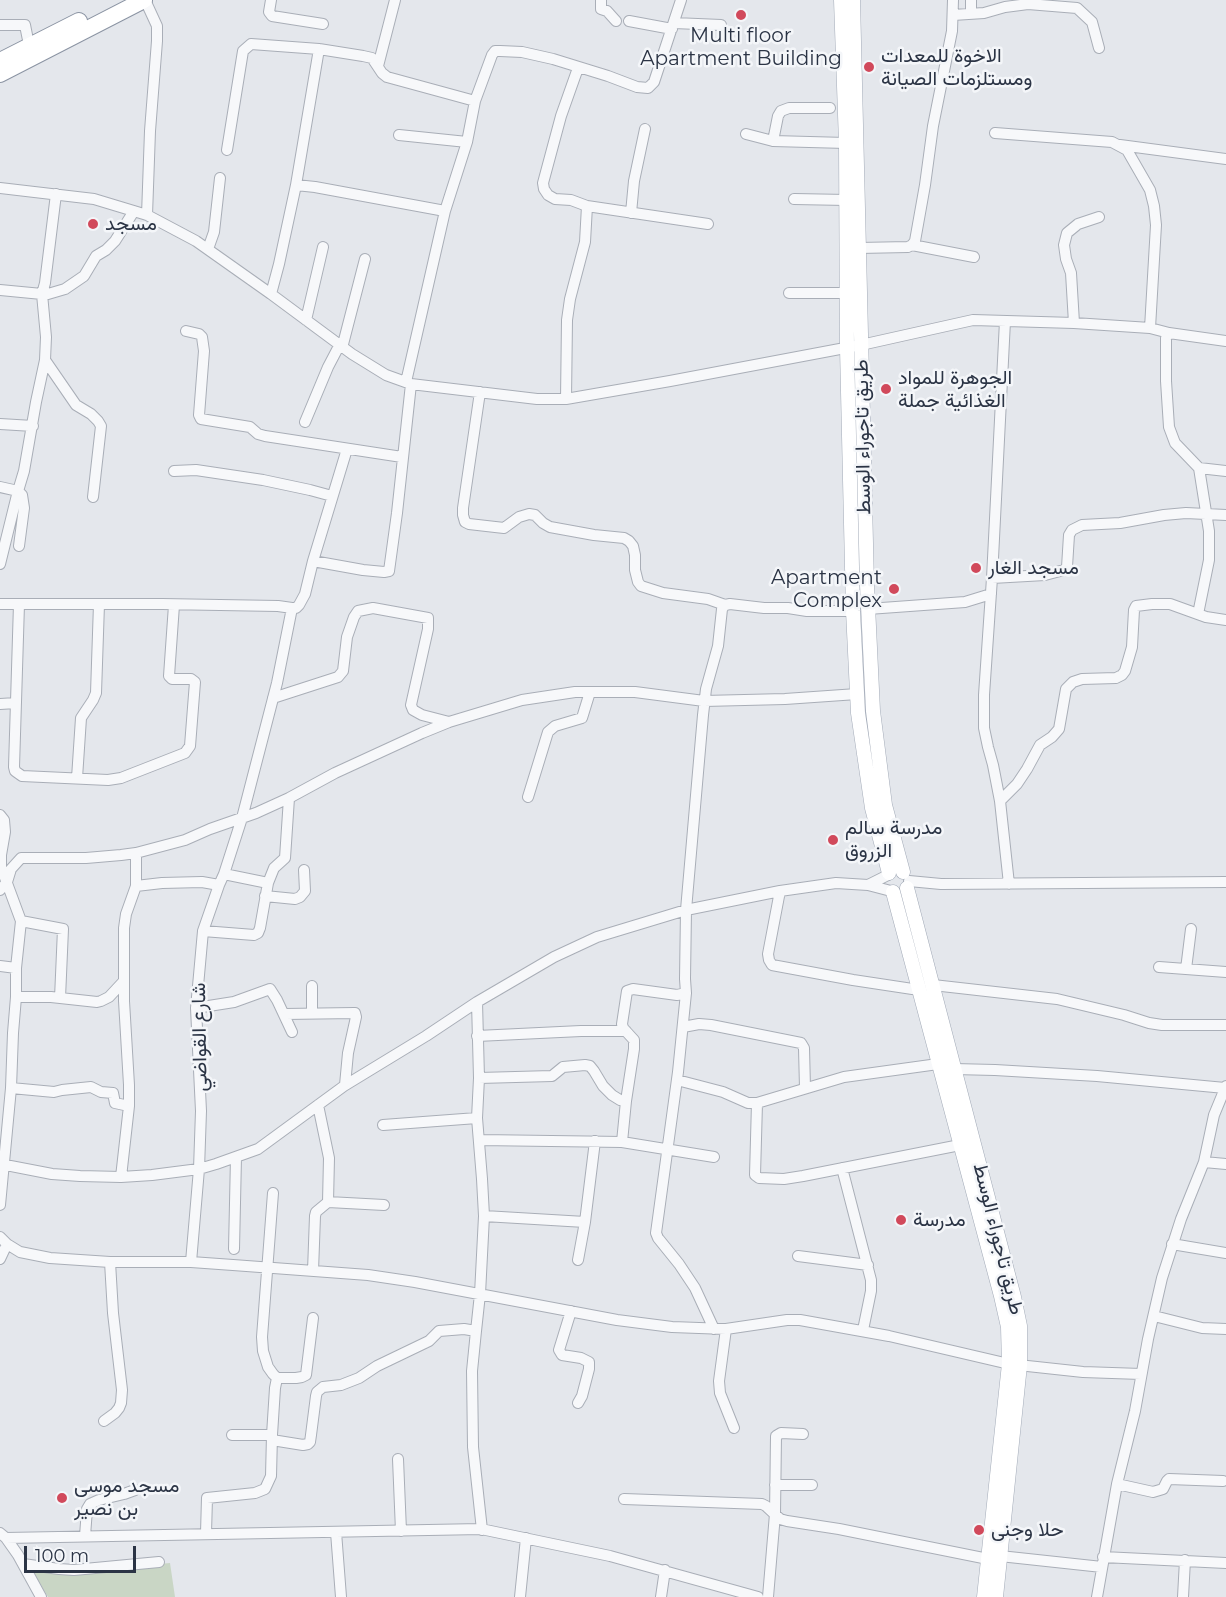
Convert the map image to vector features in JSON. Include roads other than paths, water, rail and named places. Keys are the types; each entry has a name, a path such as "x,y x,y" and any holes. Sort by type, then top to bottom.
{"highway":[{"path":"0,61 120,0"},
{"path":"0,74 145,0"}],"main road":[{"path":"841,0 846,143 847,293 854,347 853,611 858,713 872,808 899,878 901,893 892,892 1006,1317 1015,1364"},
{"name":"طريق تاجوراء الوسط","path":"853,0 859,248 854,347 873,711 885,806 899,878 933,985 1020,1326 994,1557 996,1597"},
{"path":"984,1597 994,1557"}],"street":[{"path":"145,0 157,26 147,215"},
{"path":"271,0 269,12 272,16 322,24"},
{"path":"378,66 395,0"},
{"path":"601,0 601,9 607,11 616,21"},
{"path":"313,561 363,570 389,571 397,513 408,383 444,211 467,142 475,101 489,58 495,51 522,52 553,59 637,87 648,88 654,82 681,0"},
{"path":"912,245 916,234 933,126 949,52 954,0"},
{"path":"971,0 971,14"},
{"path":"953,15 1028,4 1077,8 1092,22 1099,48"},
{"path":"629,21 673,26 721,25"},
{"path":"0,25 25,25 31,45"},
{"path":"227,150 243,51 251,44 320,49 372,58 387,77 475,101"},
{"path":"271,294 296,185 320,49"},
{"path":"578,68 561,116 543,183 548,195 555,199 571,200 587,206 708,224"},
{"path":"773,141 781,111 789,108 830,108"},
{"path":"631,213 634,181 645,129"},
{"path":"994,133 1112,142 1226,159"},
{"path":"746,134 773,141 846,143"},
{"path":"399,135 467,142"},
{"path":"1120,145 1127,150 1140,170 1150,190 1154,206 1156,225 1150,328"},
{"path":"208,249 214,232 220,178"},
{"path":"296,185 444,211"},
{"path":"0,188 94,200 147,215 208,249 341,347 386,375 408,383 480,392 537,399 566,399 854,347 973,320 1150,328 1226,341"},
{"path":"0,564 24,471 45,360 46,337 42,294 56,194"},
{"path":"794,199 847,200"},
{"path":"566,399 567,320 585,242 587,206"},
{"path":"0,291 48,294 65,289 84,276 96,256 115,241 134,212"},
{"path":"1074,323 1071,273 1064,244 1067,233 1078,224 1099,217"},
{"path":"859,248 902,248 912,245 974,257"},
{"path":"306,320 323,247"},
{"path":"305,422 328,367 341,347 365,259"},
{"path":"789,293 847,293"},
{"path":"1005,321 984,728 1000,801 1009,884"},
{"path":"186,332 202,336 204,351 199,415 201,419 250,427 258,434 265,436 402,457"},
{"path":"1169,333 1166,338 1166,381 1169,427 1174,443 1200,468 1226,471"},
{"path":"45,360 76,405 91,414 101,426 93,497"},
{"path":"480,392 463,508 465,522 504,528 519,517 530,514 535,515 550,527 624,538 633,546 638,582 641,586 663,593 708,599 725,605 807,611 853,611"},
{"path":"0,424 33,426"},
{"path":"0,604 296,608 302,602 347,449"},
{"path":"1198,614 1209,560 1209,531 1200,468"},
{"path":"174,471 196,470 263,480 332,496"},
{"path":"0,487 18,491 22,495 24,508 19,546"},
{"path":"992,578 1045,575 1064,570 1067,567 1069,536 1072,530 1082,525 1120,523 1175,514 1226,515"},
{"path":"868,609 964,602 991,594"},
{"path":"19,604 14,767 17,773 22,776 108,780 121,778 185,753 190,746 195,682 191,679 172,679 169,676 174,605"},
{"path":"77,778 81,717 96,693 99,604"},
{"path":"1000,801 1017,784 1040,745 1059,729 1066,689 1073,682 1082,679 1116,678 1125,671 1132,647 1136,606 1170,604 1206,617 1226,620"},
{"path":"714,1329 695,1288 680,1264 657,1236 686,993 686,910 704,701 718,646 722,609 725,605"},
{"name":"شارع القواضي","path":"191,1262 199,1168 201,1111 196,1008 203,931 242,819 273,698 292,608"},
{"path":"273,698 338,677 343,671 347,637 354,617 358,612 373,608 428,618 428,629 411,705 417,713 449,722"},
{"path":"4,886 11,869 21,858 86,858 136,852 185,840 242,819 289,798 380,751 449,722 522,700 575,692 635,692 704,701 857,694"},
{"path":"528,797 548,732 555,726 582,718 590,692"},
{"path":"0,704 16,703"},
{"path":"203,931 254,935 258,933 268,883 274,868 285,858 289,798"},
{"path":"0,815 4,820 5,832 0,861 4,886 21,921 12,1033 11,1088 0,1205"},
{"path":"121,1177 129,1106 129,1068 124,1019 124,924 136,886 136,852"},
{"path":"265,896 295,899 300,897 305,891 304,870"},
{"path":"224,874 268,883"},
{"path":"868,885 899,878 930,884 1225,883"},
{"path":"136,886 202,882 219,885"},
{"path":"2,1165 52,1174 121,1177 199,1168 236,1157 267,1143 345,1085 477,1002 554,957 597,937 686,910 828,883 868,885 892,892"},
{"path":"780,891 768,954 772,965 919,990"},
{"path":"21,921 63,929 60,998"},
{"path":"1186,969 1191,929"},
{"path":"0,966 16,968"},
{"path":"1158,967 1226,972"},
{"path":"16,997 51,996 88,1002 101,1001 109,997 123,982"},
{"path":"933,985 1057,999 1162,1025 1226,1025"},
{"path":"312,986 312,1014"},
{"path":"196,1008 234,1002 269,989 273,991 292,1032"},
{"path":"622,1142 634,1049 634,1040 622,1024 627,991 629,989 677,995 686,993"},
{"path":"477,1002 479,1078 477,1119 484,1216 480,1294 472,1371 473,1447 482,1530"},
{"path":"285,1014 354,1012 356,1015 349,1042 345,1085"},
{"path":"683,1027 699,1024 711,1025 801,1043 804,1048 805,1088"},
{"path":"477,1036 626,1031"},
{"path":"677,1080 723,1092 748,1103 757,1103 844,1077 938,1064"},
{"path":"479,1078 552,1076 563,1067 585,1065 590,1066 603,1086 615,1098 626,1101"},
{"path":"954,1069 1097,1076 1224,1093 1214,1115 1204,1162 1172,1244 1162,1278 1135,1411 1117,1484 1097,1597"},
{"path":"11,1088 54,1092 91,1088 113,1093 115,1103 129,1106"},
{"path":"757,1103 755,1175 757,1178 784,1179 960,1145"},
{"path":"318,1106 329,1158 328,1202"},
{"path":"383,1125 477,1119"},
{"path":"480,1140 622,1142 714,1157"},
{"path":"578,1260 595,1141"},
{"path":"234,1249 236,1157"},
{"path":"1204,1162 1226,1164"},
{"path":"842,1168 871,1280 863,1330"},
{"path":"273,1193 262,1346 270,1371 277,1378 296,1378 306,1375 313,1318"},
{"path":"313,1271 316,1212 328,1202 384,1205"},
{"path":"484,1216 585,1222"},
{"path":"0,1259 3,1240 20,1252 30,1255 71,1260 191,1262 368,1275 656,1325 726,1329 800,1320 863,1330 1015,1364 1083,1372 1141,1374"},
{"path":"1172,1244 1226,1253"},
{"path":"798,1256 868,1265"},
{"path":"104,1421 115,1413 121,1403 110,1262"},
{"path":"571,1311 559,1350 562,1355 590,1362 590,1369 578,1403"},
{"path":"1154,1316 1202,1328 1226,1329"},
{"path":"232,1435 272,1437 308,1444 317,1392 323,1387 341,1385 359,1378 376,1366 429,1341 440,1331 464,1329 476,1331"},
{"path":"726,1329 720,1371 720,1393 734,1428"},
{"path":"206,1533 207,1498 255,1493 265,1489 271,1476 274,1388 277,1378"},
{"path":"768,1597 775,1515 777,1434 802,1434"},
{"path":"398,1458 401,1531"},
{"path":"1117,1484 1153,1492 1163,1490 1169,1479 1223,1480"},
{"path":"775,1485 812,1485"},
{"path":"86,1536 87,1509 90,1504 135,1490"},
{"path":"624,1499 762,1504 780,1519 787,1521 994,1557 1103,1562 1185,1560 1226,1563"},
{"path":"3,1535 86,1536 482,1530 610,1556 758,1597"},
{"path":"336,1532 341,1597"},
{"path":"3,1535 41,1597"},
{"path":"520,1597 526,1538"},
{"path":"1183,1597 1185,1560"},
{"path":"22,1564 74,1570 159,1562"},
{"path":"662,1597 665,1570"}],"place":[{"name":"Multi floor Apartment Building","path":"741,15"},
{"name":"الاخوة للمعدات ومستلزمات الصيانة","path":"869,67"},
{"name":"مسجد","path":"93,224"},
{"name":"الجوهرة للمواد الغذائية جملة","path":"886,389"},
{"name":"مسجد الغار","path":"976,568"},
{"name":"Apartment Complex","path":"894,589"},
{"name":"مدرسة سالم الزروق","path":"833,840"},
{"name":"مدرسة","path":"901,1220"},
{"name":"مسجد موسى بن نصير","path":"62,1498"},
{"name":"حلا وجنى","path":"979,1530"}]}
